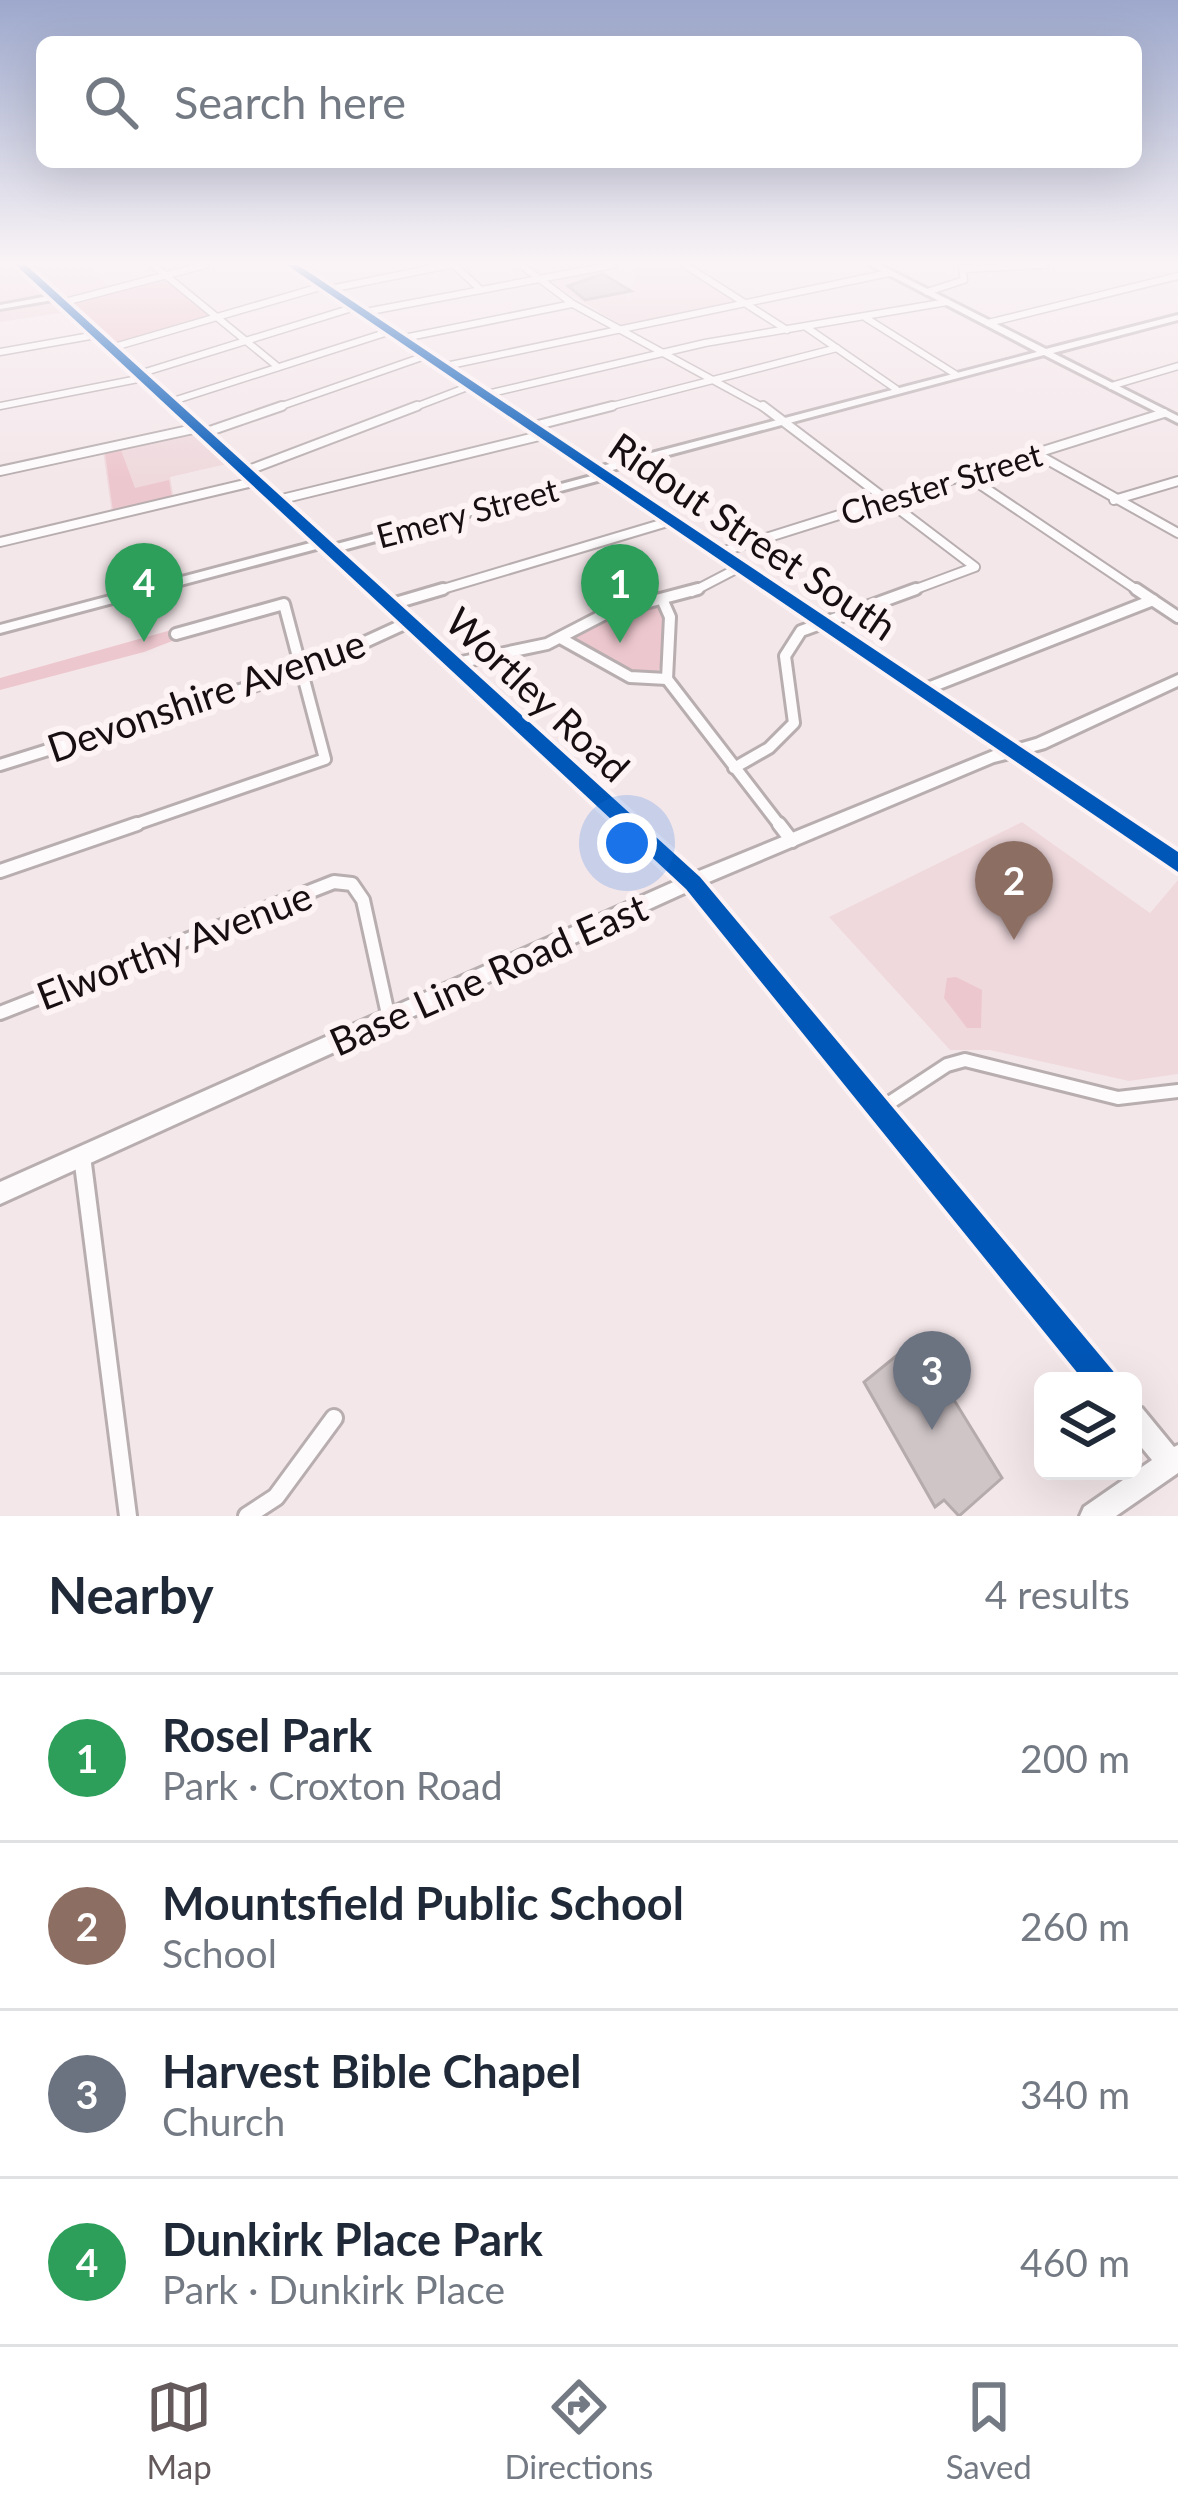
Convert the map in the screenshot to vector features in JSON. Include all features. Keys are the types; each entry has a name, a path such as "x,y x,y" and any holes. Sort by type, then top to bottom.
{"street":[{"path":"0,352 92,336"},
{"name":"Wortley Road","path":"97,336 693,883 1096,1372"},
{"path":"111,348 153,336"},
{"path":"240,336 278,367"},
{"path":"0,406 141,376 265,336"},
{"path":"170,402 393,336"},
{"name":"Ridout Street South","path":"393,336 1178,863"},
{"path":"441,367 584,336"},
{"path":"634,336 782,420 975,567 801,631 785,656 794,723 769,748 734,768"},
{"path":"483,395 757,336"},
{"path":"819,336 896,389"},
{"path":"895,336 955,374"},
{"path":"1013,336 1178,420"},
{"name":"Emery Street","path":"0,629 328,546 1106,336"},
{"path":"530,427 837,348"},
{"path":"0,471 201,431 424,356"},
{"path":"1111,386 1178,366"},
{"path":"0,542 251,476 470,386"},
{"name":"Chester Street","path":"718,553 1164,413"},
{"path":"278,500 543,435"},
{"path":"1035,454 1178,533"},
{"path":"965,475 1178,617"},
{"path":"1114,500 1178,481"},
{"path":"392,604 671,521"},
{"path":"457,663 562,639 607,613 710,586 740,568"},
{"path":"662,599 670,617 668,679 792,841"},
{"path":"923,690 1153,601"},
{"path":"0,871 325,759 284,604 176,634"},
{"name":"Devonshire Avenue","path":"0,765 304,670 411,621"},
{"path":"562,639 630,677 668,679"},
{"name":"Base Line Road East","path":"0,1193 693,883 1012,749 1040,744 1178,680"},
{"name":"Elworthy Avenue","path":"0,1012 334,882 352,884 363,900 388,1019"},
{"path":"880,1109 946,1065 965,1060 1118,1098 1178,1091"},
{"path":"82,1156 128,1516"},
{"path":"247,1516 276,1497 334,1418"},
{"path":"1093,1516 1174,1461 1142,1427"}],"shaded area":[{"path":"103,336 145,336 113,345"},
{"path":"196,431 231,463 170,477 174,499 112,514 103,451"},
{"path":"121,450 135,488 169,480 172,497 113,511 105,453"},
{"path":"275,601 144,652 0,690 0,678"},
{"path":"655,604 665,639 656,676 638,674 573,639 606,618"},
{"path":"1022,822 1150,913 1178,880 1178,1074 1129,1081 990,1050 950,1050 829,917"},
{"path":"956,977 982,990 981,1028 967,1028 944,998 947,978"}],"building":[{"path":"911,1344 926,1366 930,1361 1002,1478 959,1516 944,1500 935,1507 864,1382"}],"cycle path":[{"path":"97,336 693,883 1096,1372"},
{"path":"396,336 1178,863"}],"place":[{"name":"Dunkirk Place Park","path":"144,642"},
{"name":"Rosel Park","path":"620,643"},
{"name":"Mountsfield Public School","path":"1014,940"},
{"name":"Harvest Bible Chapel","path":"932,1430"}]}
